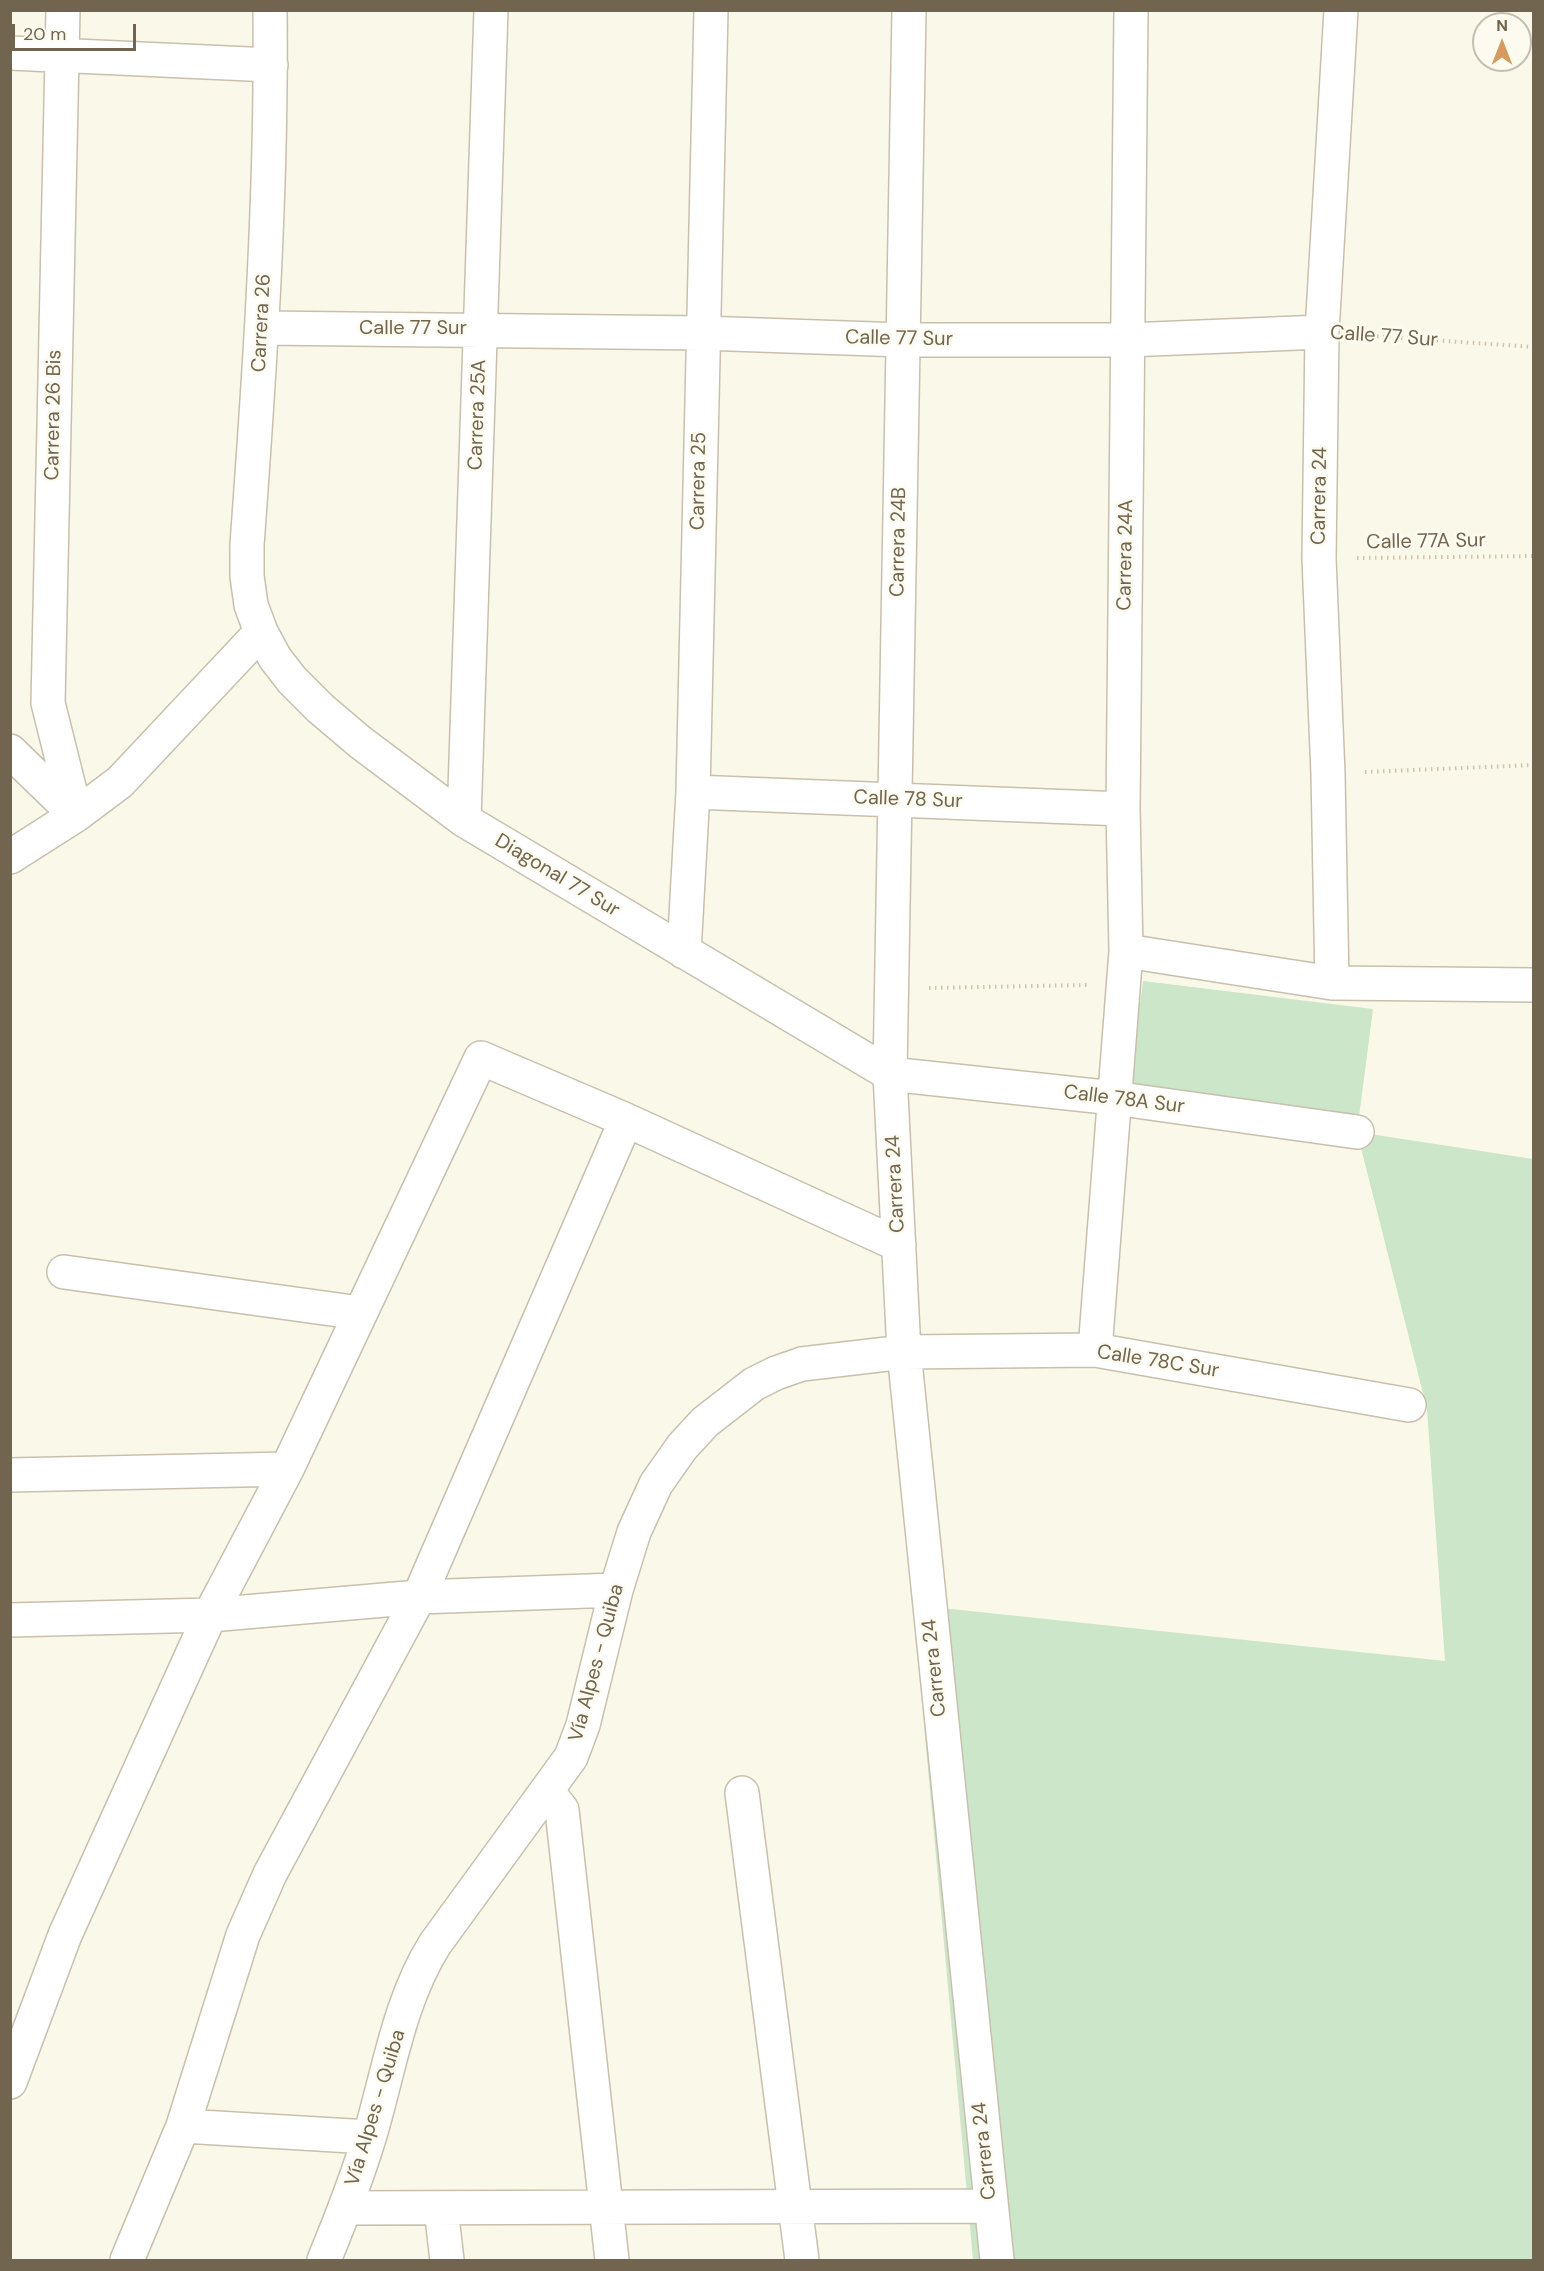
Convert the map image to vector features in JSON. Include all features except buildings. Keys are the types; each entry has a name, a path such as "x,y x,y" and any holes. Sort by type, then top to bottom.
{"street":[{"name":"Carrera 26 Bis","path":"63,10 48,703 76,815"},
{"name":"Carrera 26","path":"261,632 251,605 247,576 247,545 263,328 271,64 270,10"},
{"name":"Carrera 25A","path":"464,820 491,10"},
{"name":"Carrera 25","path":"684,952 693,792 711,10"},
{"name":"Carrera 24B","path":"890,1074 909,10"},
{"name":"Carrera 24A","path":"1095,1350 1126,951 1124,809 1131,10"},
{"name":"Carrera 24","path":"1332,983 1328,774 1319,559 1322,332 1341,10"},
{"path":"10,53 271,64"},
{"name":"Calle 77 Sur","path":"263,328 702,333 903,340 1128,340 1322,332"},
{"path":"10,857 76,815 120,782 261,632"},
{"name":"Diagonal 77 Sur","path":"261,632 275,658 292,680 320,708 360,742 464,820 890,1074"},
{"path":"10,751 76,815"},
{"name":"Calle 78 Sur","path":"693,792 1124,809"},
{"path":"1126,951 1332,983 1533,985"},
{"path":"10,2082 65,1935 210,1615 287,1469 481,1058 626,1120 899,1245"},
{"name":"Carrera 24","path":"890,1074 904,1352 997,2260"},
{"name":"Calle 78A Sur","path":"890,1074 1114,1098 1357,1132"},
{"path":"127,2260 183,2126 243,1935 256,1904 418,1597 626,1120"},
{"path":"64,1272 360,1313"},
{"name":"Calle 78C Sur","path":"904,1352 1095,1350 1409,1405"},
{"name":"Vía Alpes - Quiba","path":"324,2260 345,2208 369,2137 410,1995 420,1969 435,1944 548,1792 571,1757 583,1725 616,1590 634,1532 656,1484 681,1447 705,1422 754,1384 802,1364 904,1352"},
{"path":"10,1474 287,1469"},
{"path":"10,1620 210,1615 418,1597 616,1590"},
{"path":"548,1792 562,1810 612,2260"},
{"path":"742,1793 802,2260"},
{"path":"183,2126 369,2137"},
{"path":"345,2208 991,2206"},
{"path":"441,2209 447,2260"}],"path":[{"path":"1533,303 1533,389"},
{"name":"Calle 77 Sur","path":"1322,332 1533,347"},
{"name":"Calle 77A Sur","path":"1319,559 1533,555"},
{"path":"1328,774 1533,765"},
{"path":"892,988 1124,985"}],"green space":[{"path":"1143,981 1373,1009 1357,1132 1128,1100"},
{"path":"1357,1132 1533,1159 1533,2260 973,2260 913,1605 1445,1661 1427,1409"}]}
